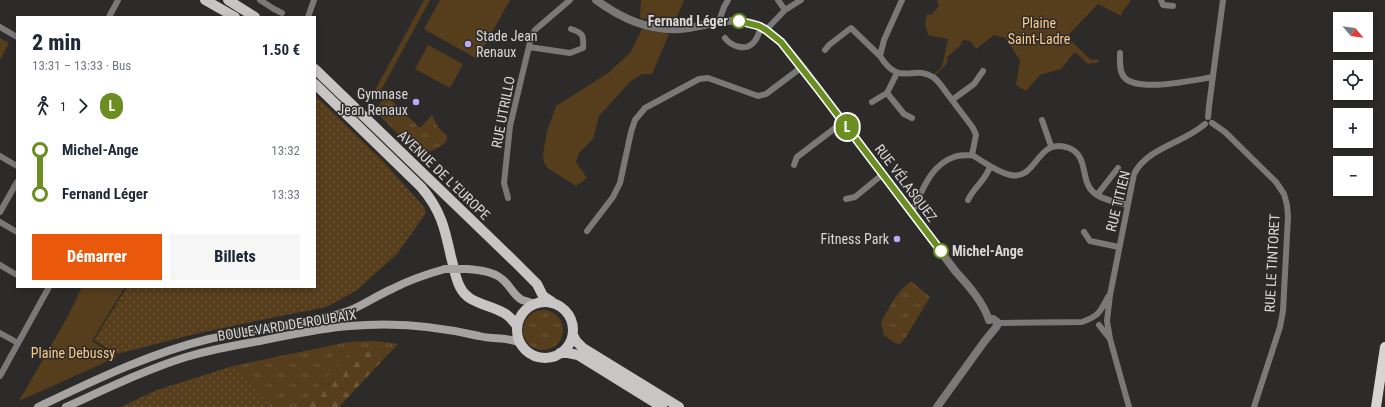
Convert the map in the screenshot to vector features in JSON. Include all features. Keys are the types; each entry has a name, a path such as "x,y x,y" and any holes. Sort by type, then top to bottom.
{"highway":[{"path":"1376,407 1385,347"}],"main road":[{"path":"205,0 233,16"},
{"path":"228,0 253,16"},
{"name":"AVENUE DE L'EUROPE","path":"316,70 537,284 543,296 552,302"},
{"name":"AVENUE DE L'EUROPE","path":"316,85 421,187 432,200 446,234 458,283 465,294 480,304 505,313 517,326"},
{"name":"BOULEVARD DE ROUBAIX","path":"38,407 143,360 180,347 209,339 313,320 352,310 414,279 446,269 476,270 495,274 502,279 521,299 534,304"},
{"path":"546,301 552,302 568,312 573,324 573,335 568,345 560,353 551,357 540,358 526,351 520,343 517,326 524,310 534,304 546,301"},
{"name":"BOULEVARD DE ROUBAIX","path":"66,407 137,375 187,357 278,337 350,326 380,325 439,328 490,339 502,337 512,339 520,343"},
{"path":"573,335 576,341 583,348 679,407"},
{"path":"560,353 578,355 662,407"}],"street":[{"path":"110,16 118,0"},
{"path":"260,0 274,10 282,13"},
{"path":"308,16 314,0"},
{"name":"RUE UTRILLO","path":"508,198 504,183 510,126 530,38 535,30 570,0"},
{"path":"596,0 612,12 632,21 657,28 680,28 719,21 739,21 755,24 763,28"},
{"path":"719,21 728,0"},
{"path":"778,0 785,10"},
{"path":"725,38 728,42 739,47 750,46 754,43 763,28 785,10 801,0"},
{"path":"880,56 884,40 902,0"},
{"path":"1161,0 1163,5 1172,6"},
{"path":"1208,117 1212,119 1212,123 1208,126 1205,124 1204,119 1208,117 1212,77 1224,0"},
{"path":"0,27 16,36"},
{"name":"RUE VÉLASQUEZ","path":"763,28 781,42 802,67 956,272 970,288 982,305 992,324"},
{"path":"825,50 829,45 851,28 880,56 883,62 897,73 921,73 929,75 938,82 973,128 976,135 972,155"},
{"path":"529,47 570,53 583,48 584,38 580,32 571,29"},
{"path":"1120,53 1120,72 1125,79 1135,84 1148,86 1159,85 1212,77"},
{"path":"587,231 613,197 620,183 635,120 645,108 699,80 708,78 758,96 766,94 802,67"},
{"path":"952,100 974,84 983,71"},
{"path":"872,102 887,93 897,73"},
{"path":"887,93 904,114 912,118"},
{"path":"1042,120 1051,146"},
{"path":"794,165 797,157 843,122"},
{"name":"RUE LE TINTORET","path":"1212,123 1225,132 1276,182 1284,194 1287,206 1288,217 1284,294 1280,327 1254,407"},
{"name":"RUE TITIEN","path":"1110,339 1107,319 1110,295 1133,178 1138,167 1151,156 1189,135 1205,124"},
{"path":"912,212 933,171 940,164 955,156 972,155 1003,172 1011,175 1019,175 1027,172 1044,151 1051,146 1061,146 1076,151 1084,163 1088,184 1092,190 1097,195 1128,205"},
{"path":"0,156 16,165"},
{"path":"968,200 972,192 988,172 990,166"},
{"path":"1097,195 1118,168"},
{"path":"846,199 855,197 883,174"},
{"path":"0,212 16,184"},
{"path":"0,222 16,231"},
{"path":"1084,232 1090,241 1119,247"},
{"path":"0,265 16,274"},
{"path":"0,376 48,288"},
{"name":"RUE TITIEN","path":"1097,315 1110,295"},
{"path":"937,407 984,342 992,324 1082,322 1098,325 1105,324 1107,319 1104,314 1097,315 1082,322"},
{"path":"1097,315 1095,319 1098,325 1110,339 1129,407"},
{"path":"0,333 18,343"}],"green space":[{"path":"424,0 430,0 380,92 375,90"},
{"name":"Stade Jean Renaux","path":"440,0 510,0 477,59 424,29"},
{"path":"641,0 684,0 674,24 640,18"},
{"name":"Plaine Saint-Ladre","path":"937,0 1130,0 1130,2 1121,16 1098,4 1070,33 1069,39 1091,60 1097,59 1100,62 1088,64 1075,52 1061,69 1040,75 1026,91 1016,85 1020,60 1005,38 994,35 976,49 970,41 963,40 960,46 947,57 948,60 945,66 936,74 937,77 934,74 942,67 948,39 928,35 925,24 927,14 931,15 939,6"},
{"path":"642,29 669,34 652,74 642,74 630,82 599,116 593,139 579,153 576,162 587,178 576,186 549,169 544,163 543,154 547,131 556,106 608,73 630,53"},
{"path":"0,38 9,43 0,60"},
{"path":"428,45 463,64 450,88 415,69"},
{"path":"316,96 383,161 424,207 426,213 397,254 357,290 327,307 195,334 117,354 94,340 126,288 316,288"},
{"path":"384,99 390,99 420,128 432,115 438,127 447,136 446,142 436,149 419,155 374,110"},
{"path":"911,281 930,297 906,337 900,344 895,343 884,335 881,322 894,299"},
{"name":"Plaine Debussy","path":"82,288 124,288 92,341 117,357 19,401 68,316"},
{"path":"547,310 554,313 560,319 563,330 562,338 554,347 547,350 539,350 532,347 524,338 523,326 526,319 535,311"},
{"path":"374,341 399,344 392,350 355,349 298,407 271,407 233,366 348,342"},
{"path":"355,348 392,350 339,407 298,407"},
{"path":"233,366 271,407 121,407 157,390"}],"bus line":[{"name":"L","path":"739,21 759,26 781,42 941,251"}],"place":[{"name":"Fernand Léger","path":"739,21"},
{"name":"Stade Jean Renaux","path":"468,44"},
{"name":"Gymnase Jean Renaux","path":"416,102"},
{"name":"Fitness Park","path":"897,239"},
{"name":"Michel-Ange","path":"941,251"}]}
